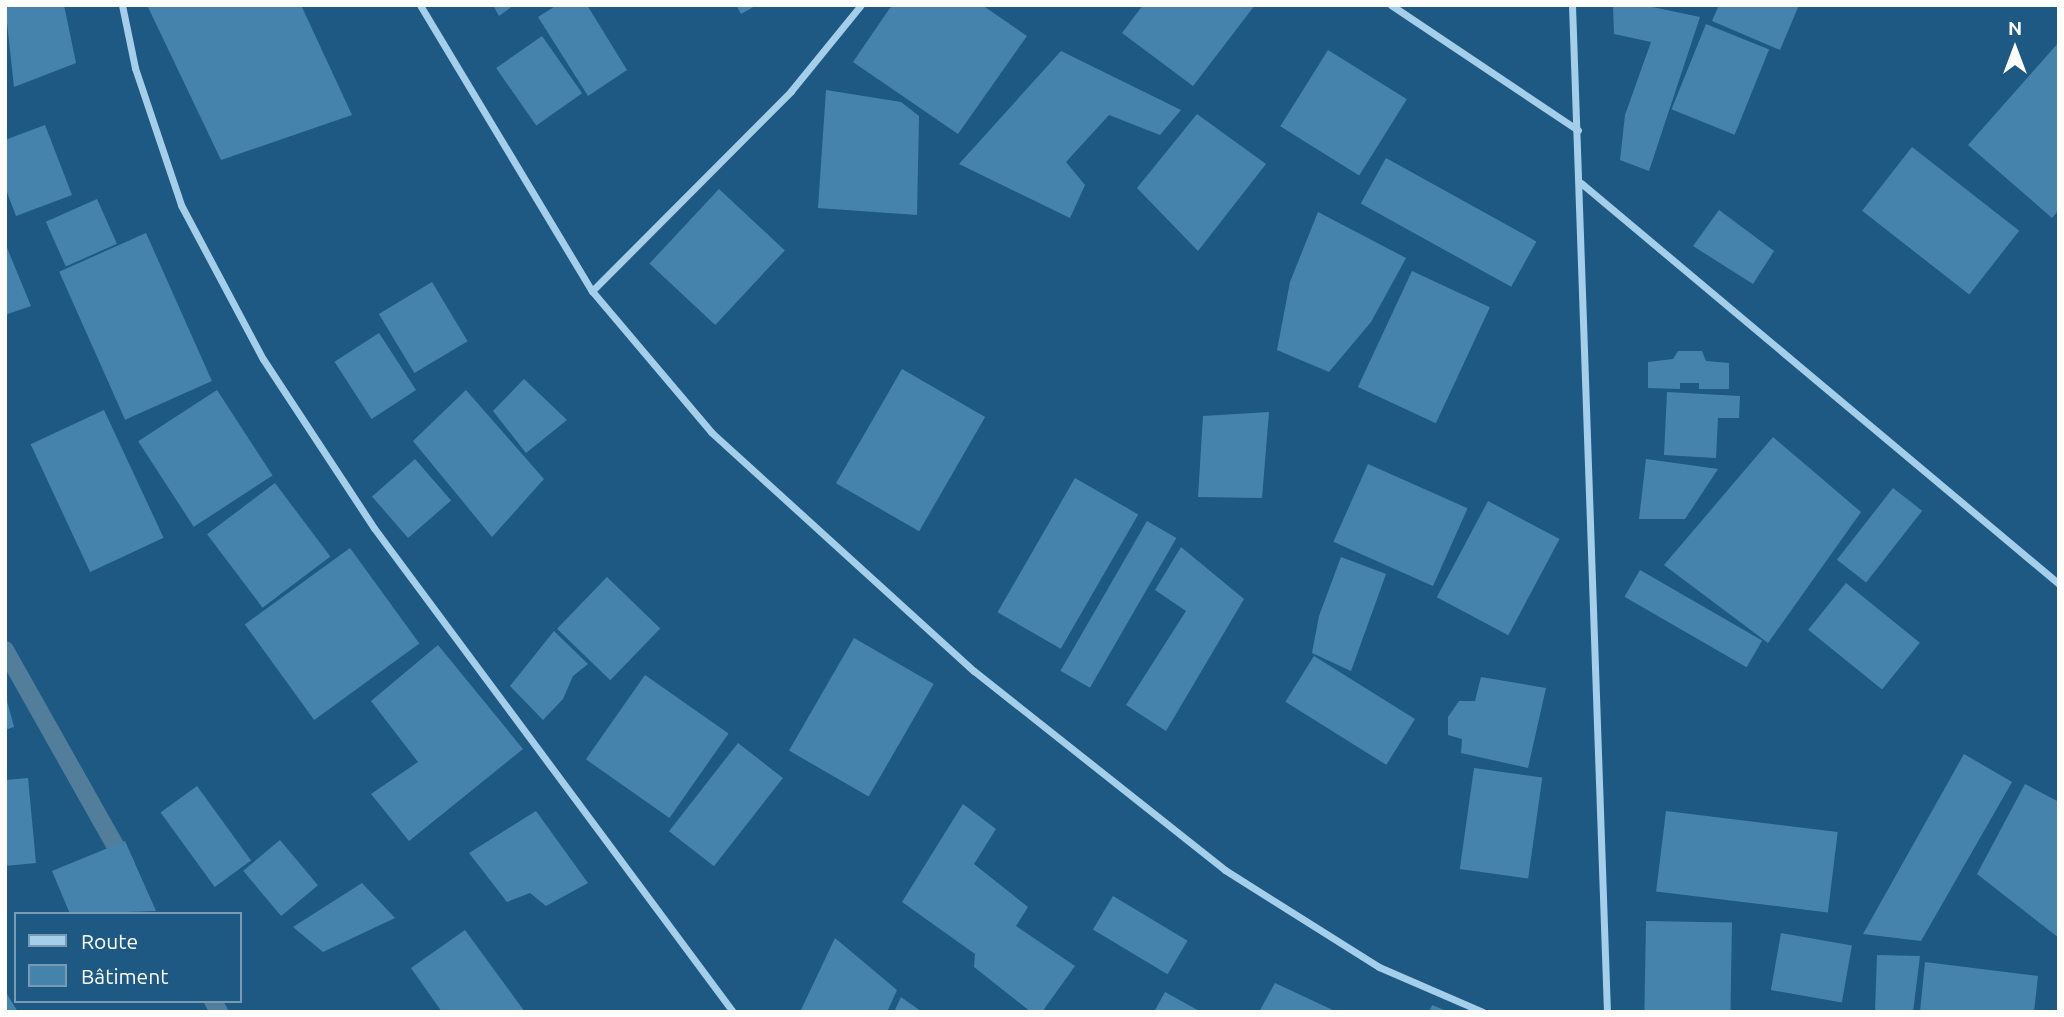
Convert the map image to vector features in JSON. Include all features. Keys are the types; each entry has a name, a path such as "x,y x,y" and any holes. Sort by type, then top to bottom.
{"street":[{"path":"122,5 135,68 181,205 263,359 374,528 733,1012"},
{"path":"420,5 592,291 711,432 974,671 1224,870 1379,967 1483,1012"},
{"path":"592,291 791,91 861,5"},
{"path":"1391,5 1578,130"},
{"path":"1572,5 1581,183 1607,1012"},
{"path":"1581,183 2059,584"}],"building":[{"path":"5,5 64,5 76,63 14,87"},
{"path":"147,5 301,5 352,115 221,160"},
{"path":"493,5 514,5 499,16"},
{"path":"557,5 587,5 627,70 588,96 538,17"},
{"path":"736,5 757,5 741,14"},
{"path":"892,5 982,5 1027,36 958,134 853,62"},
{"path":"1143,5 1255,5 1193,86 1122,33"},
{"path":"1613,5 1643,5 1700,17 1649,171 1620,160 1625,115 1651,42 1614,34"},
{"path":"1719,5 1799,5 1780,50 1712,21"},
{"path":"1706,24 1769,49 1735,135 1672,109"},
{"path":"542,36 582,93 536,125 496,68"},
{"path":"2059,42 2059,210 2052,218 1968,145"},
{"path":"1328,50 1407,99 1359,176 1280,126"},
{"path":"1061,51 1181,110 1160,135 1109,115 1066,162 1085,185 1070,218 959,164"},
{"path":"826,90 901,102 919,116 917,215 818,208"},
{"path":"1197,114 1266,164 1198,251 1137,188"},
{"path":"45,125 72,195 16,216 5,187 5,140"},
{"path":"1912,147 2019,231 1969,295 1862,211"},
{"path":"1386,158 1536,241 1511,287 1361,203"},
{"path":"719,189 785,250 715,325 649,264"},
{"path":"97,199 117,244 66,267 46,222"},
{"path":"1719,210 1774,251 1753,284 1693,246"},
{"path":"1318,212 1406,258 1371,322 1329,372 1277,350 1290,282"},
{"path":"146,233 212,381 125,420 59,272"},
{"path":"5,243 31,306 5,315"},
{"path":"1412,271 1490,307 1436,423 1358,387"},
{"path":"432,282 468,341 414,373 379,314"},
{"path":"379,333 416,390 372,419 335,362"},
{"path":"1678,351 1702,351 1706,361 1729,363 1729,389 1699,389 1699,383 1680,383 1680,389 1648,388 1648,362 1673,359"},
{"path":"902,369 985,417 919,531 836,483"},
{"path":"524,379 567,420 526,453 493,411"},
{"path":"217,390 273,476 194,527 138,441"},
{"path":"466,390 544,479 492,537 413,441"},
{"path":"1667,392 1740,396 1739,418 1718,418 1716,458 1664,455"},
{"path":"104,410 164,538 90,572 31,444"},
{"path":"1269,412 1262,498 1198,497 1203,416"},
{"path":"1773,437 1861,512 1768,643 1664,565"},
{"path":"415,459 451,501 408,538 372,496"},
{"path":"1646,459 1718,469 1685,519 1639,519"},
{"path":"1368,464 1468,508 1433,586 1333,542"},
{"path":"1075,478 1138,514 1061,649 998,612"},
{"path":"275,483 330,556 262,608 207,534"},
{"path":"1893,488 1922,511 1866,582 1837,560"},
{"path":"1488,501 1560,539 1508,635 1437,597"},
{"path":"1147,521 1176,538 1090,688 1060,671"},
{"path":"1181,547 1244,599 1166,731 1126,705 1186,611 1155,590"},
{"path":"350,548 419,643 314,720 245,624"},
{"path":"1341,557 1386,574 1351,671 1312,653 1319,616"},
{"path":"1640,570 1762,640 1747,667 1624,597"},
{"path":"607,577 660,628 610,680 557,629"},
{"path":"1846,583 1920,643 1882,689 1808,630"},
{"path":"554,631 588,664 573,676 563,699 543,720 510,686"},
{"path":"854,638 934,684 869,797 789,751"},
{"path":"438,645 523,749 409,841 371,794 418,762 371,701"},
{"path":"1314,656 1415,719 1386,765 1285,702"},
{"path":"645,675 729,734 669,818 586,759"},
{"path":"1481,677 1546,688 1528,768 1461,753 1462,739 1448,735 1448,717 1459,701 1475,701"},
{"path":"5,693 14,727 5,730"},
{"path":"738,743 783,778 714,866 669,831"},
{"path":"1964,754 2012,782 1921,941 1863,934"},
{"path":"1474,768 1542,778 1528,879 1460,869"},
{"path":"28,778 36,863 5,866 5,780"},
{"path":"2025,784 2059,802 2059,938 1977,874"},
{"path":"197,786 251,860 215,887 161,812"},
{"path":"963,804 996,829 974,864 1028,907 1016,926 1075,966 1042,1012 1031,1012 974,967 975,954 902,902"},
{"path":"536,811 588,883 546,906 530,893 507,902 469,853"},
{"path":"1666,811 1838,832 1828,912 1656,891"},
{"path":"280,840 318,885 281,916 243,871"},
{"path":"125,841 156,911 69,912 52,871"},
{"path":"362,883 395,918 323,952 293,927"},
{"path":"1113,896 1188,941 1167,974 1093,929"},
{"path":"1646,921 1732,923 1730,1012 1644,1012"},
{"path":"465,930 525,1012 442,1012 411,968"},
{"path":"1781,933 1852,946 1842,1003 1771,990"},
{"path":"835,938 897,990 887,1012 800,1012"},
{"path":"1877,955 1920,956 1913,1012 1875,1012"},
{"path":"1925,962 2038,976 2034,1012 1920,1012"},
{"path":"1275,983 1337,1012 1259,1012"},
{"path":"5,991 18,1012 5,1012"},
{"path":"1165,992 1201,1012 1154,1012"},
{"path":"901,997 922,1012 894,1012"},
{"path":"1432,1005 1449,1012 1429,1012"}],"waterway":[{"path":"5,650 125,863"},
{"path":"214,1003 219,1012"}]}
